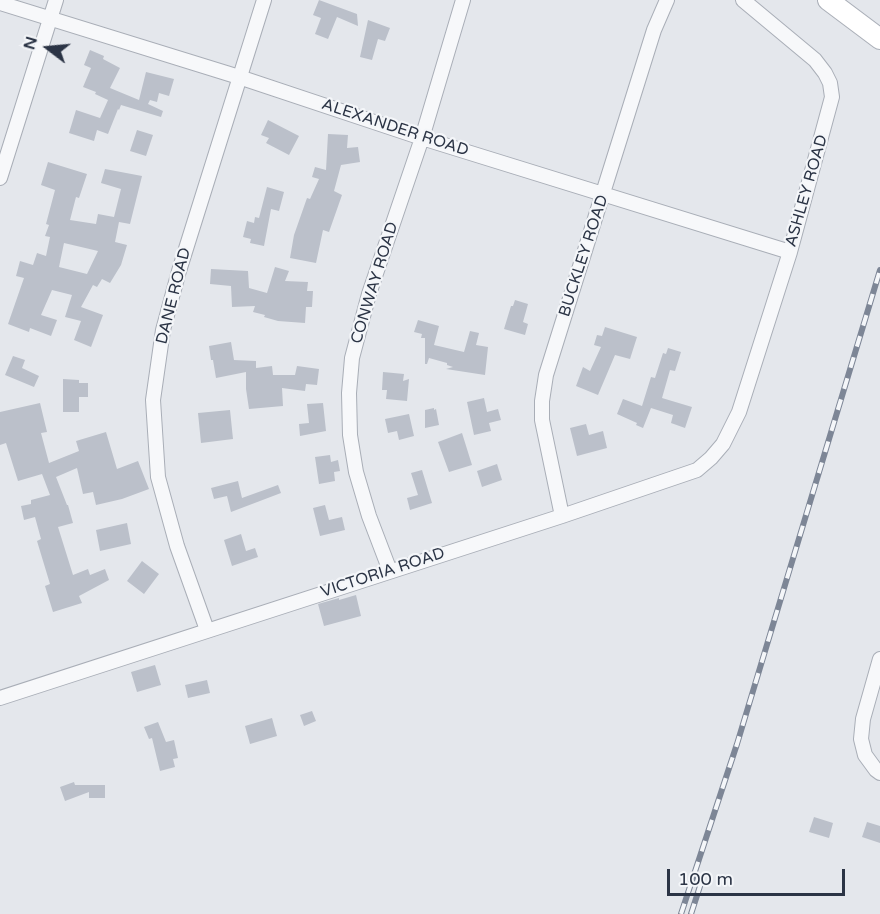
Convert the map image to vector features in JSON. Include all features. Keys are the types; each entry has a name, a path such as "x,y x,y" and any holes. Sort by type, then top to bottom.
{"main road":[{"path":"828,0 880,39"}],"street":[{"path":"0,178 56,0"},
{"name":"DANE ROAD","path":"207,630 177,546 158,477 153,400 162,330 264,0"},
{"name":"CONWAY ROAD","path":"390,571 369,516 356,472 350,435 349,393 352,358 369,294 422,138 464,0"},
{"name":"BUCKLEY ROAD","path":"562,516 542,420 546,375 654,30 667,0"},
{"name":"ASHLEY ROAD","path":"739,412 790,252 832,98 830,83 814,60 743,0"},
{"name":"ALEXANDER ROAD","path":"0,3 239,77 422,138 790,252"},
{"name":"VICTORIA ROAD","path":"0,698 697,470 723,444 739,412"},
{"path":"880,659 862,719 861,739 865,755 880,773"}],"building":[{"path":"319,0 357,14 358,26 337,17 328,39 315,34 321,18 313,15"},
{"path":"368,20 390,28 385,41 378,39 372,60 360,57"},
{"path":"90,50 104,56 103,59 120,68 110,88 139,100 146,72 174,79 169,96 159,93 157,102 150,100 148,104 163,111 161,117 121,105 108,134 97,130 94,141 69,133 76,110 100,118 108,100 83,87 91,68 84,65"},
{"path":"268,120 299,136 289,155 266,143 269,138 261,135"},
{"path":"137,130 153,135 146,156 130,151"},
{"path":"328,134 348,135 347,148 358,147 360,162 341,165 334,191 342,195 329,232 323,230 316,263 290,258 294,235 307,198 310,199 319,179 312,177 315,167 326,170"},
{"path":"48,162 87,174 79,198 76,197 70,220 96,224 98,214 114,217 121,189 101,183 105,169 142,176 130,224 119,222 115,242 127,245 121,265 110,283 102,279 97,287 93,285 81,307 103,315 91,347 74,340 81,321 65,317 72,295 52,290 41,315 57,320 51,336 30,328 29,332 8,324 24,278 16,276 20,261 33,265 37,253 46,256 50,237 45,236 49,225 46,224 55,190 41,185","holes":["64,243 98,251 87,274 59,267"]},
{"path":"267,187 284,192 279,211 271,209 264,246 250,243 251,239 243,237 247,221 254,223 255,217 259,218"},
{"path":"275,267 289,271 285,281 308,282 307,291 313,291 312,307 306,307 305,323 278,321 264,317 265,315 253,312 255,306 232,307 231,286 210,284 211,269 248,271 249,288 267,293"},
{"path":"515,300 528,304 523,322 528,324 525,335 504,329"},
{"path":"418,320 439,326 434,345 464,352 470,331 479,333 476,345 488,347 485,375 446,369 453,367 429,358 425,364 425,338 421,338 422,334 414,332"},
{"path":"605,327 637,337 630,359 615,355 598,395 576,386 583,367 590,371 601,347 594,345 597,335 602,336"},
{"path":"231,342 234,360 256,361 256,368 272,366 273,375 295,375 297,366 319,369 317,385 306,384 305,391 282,388 283,406 249,409 246,372 216,378 213,360 211,360 209,346"},
{"path":"668,348 681,352 675,371 670,370 662,398 692,407 685,428 671,423 673,415 651,408 643,428 617,414 623,399 642,406 651,377 655,378 663,353 666,354"},
{"path":"13,356 25,360 22,368 39,376 34,387 5,375"},
{"path":"383,372 404,374 403,381 409,379 407,401 386,399 387,390 382,390"},
{"path":"63,379 88,383 88,397 79,397 79,412 63,412"},
{"path":"484,398 487,412 498,409 501,420 489,423 491,431 474,435 467,402"},
{"path":"40,403 47,432 41,433 49,463 79,451 76,441 106,432 117,469 138,461 149,489 96,505 93,492 83,494 77,468 56,477 73,523 58,527 73,575 88,569 90,575 105,569 109,580 79,596 82,603 53,612 45,586 50,584 37,541 41,539 35,517 24,520 21,506 31,504 31,500 50,495 42,474 18,481 6,443 0,445 0,412"},
{"path":"323,403 326,431 300,436 299,424 309,423 307,404"},
{"path":"434,408 439,425 425,428 425,410"},
{"path":"230,410 233,439 201,443 198,413"},
{"path":"409,414 414,436 399,440 397,431 388,433 385,419"},
{"path":"586,424 589,435 603,431 607,448 577,456 570,428"},
{"path":"462,433 472,465 449,472 438,442"},
{"path":"330,455 331,462 338,460 340,471 334,472 335,481 319,484 315,457"},
{"path":"497,464 502,480 482,487 477,471"},
{"path":"422,470 432,503 410,510 407,498 418,495 411,473"},
{"path":"238,481 242,498 278,485 281,493 231,512 227,496 214,499 211,488"},
{"path":"325,505 329,520 342,517 345,530 320,536 313,508"},
{"path":"127,523 131,544 100,551 96,530"},
{"path":"241,534 246,551 255,548 258,557 232,566 224,540"},
{"path":"142,561 159,574 144,594 127,581"},
{"path":"356,595 361,616 324,626 318,604"},
{"path":"155,665 161,685 137,692 131,672"},
{"path":"207,680 210,693 188,698 185,685"},
{"path":"312,711 316,721 304,726 300,715"},
{"path":"272,718 277,736 250,744 245,726"},
{"path":"158,722 166,742 174,740 178,758 173,759 175,767 160,771 152,738 149,739 144,727"},
{"path":"74,782 75,785 105,785 105,798 89,798 89,792 65,801 60,787"},
{"path":"814,817 833,823 829,838 809,832"},
{"path":"867,822 880,826 880,843 862,837"}],"railway":[{"path":"681,914 737,744 880,270"},
{"path":"691,914 702,880"}]}
